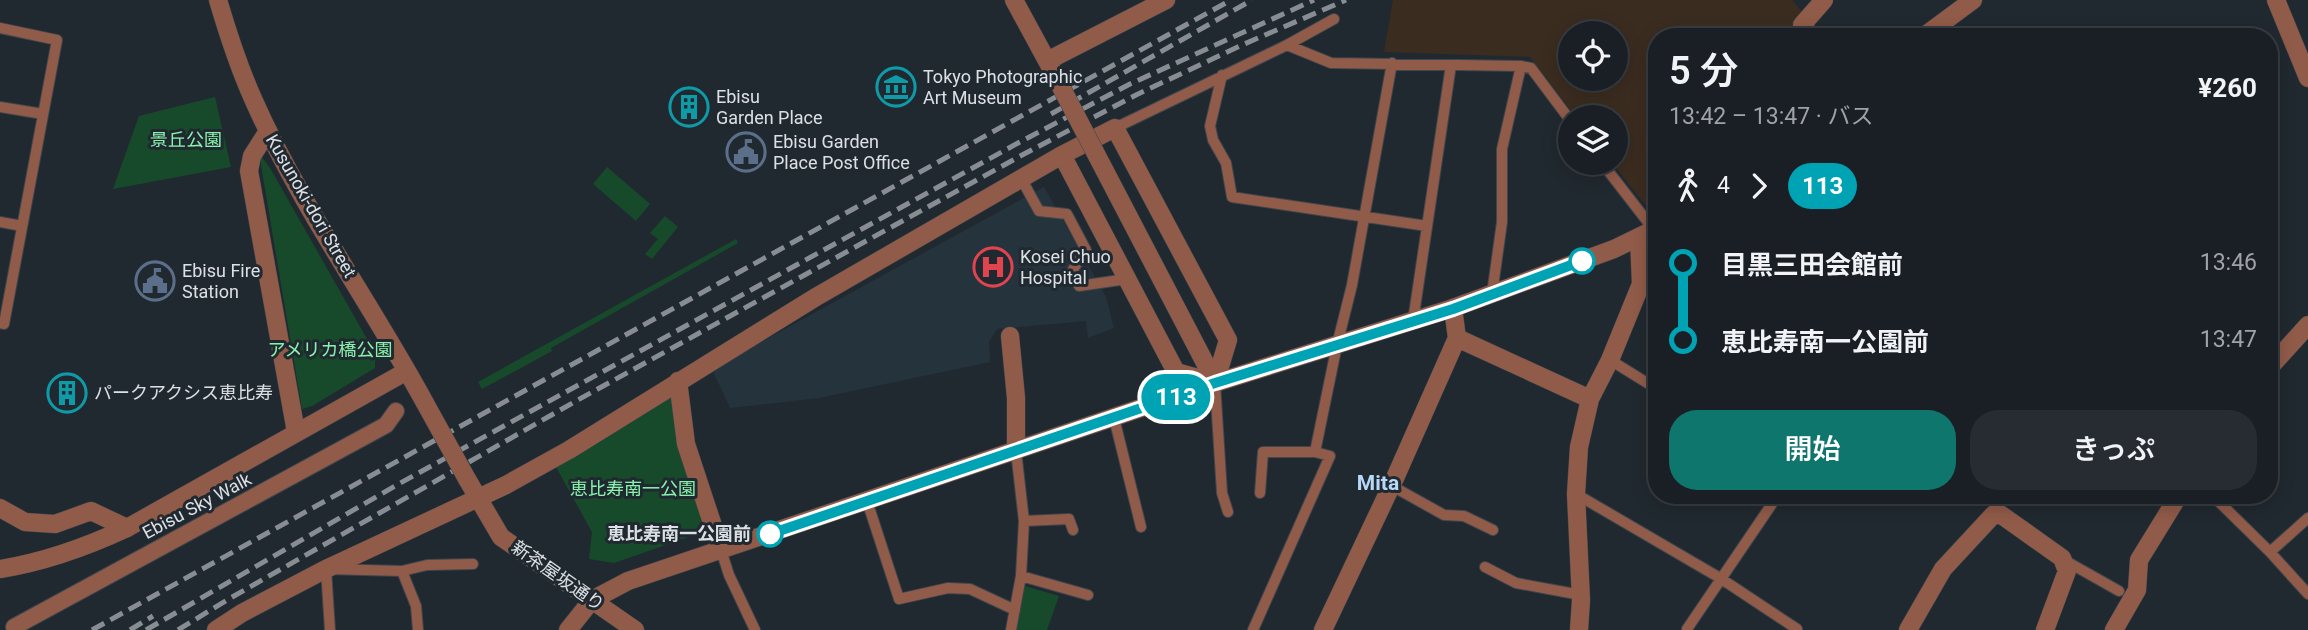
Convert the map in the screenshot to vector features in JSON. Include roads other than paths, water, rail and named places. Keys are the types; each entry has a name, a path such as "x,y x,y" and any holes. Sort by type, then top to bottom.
{"street":[{"name":"Kusunoki-dori Street","path":"218,0 241,72 268,131 467,479"},
{"path":"1014,0 1215,383"},
{"path":"1047,61 1166,0"},
{"path":"1804,28 1802,25 1824,0"},
{"path":"1935,28 1973,0"},
{"path":"2276,0 2308,78"},
{"path":"216,630 243,621 326,569 506,485 569,450 816,297 1062,155 1115,128 1228,340 1215,383"},
{"path":"268,131 252,156 249,171 296,432"},
{"path":"1062,155 1176,372 1215,383"},
{"path":"568,630 592,600 616,586 1215,383 1453,309 1648,233"},
{"path":"1579,630 1581,595 1576,494 1579,447 1590,399 1610,360 1641,284 1641,255 1648,237"},
{"path":"1323,630 1392,486 1457,338 1453,309"},
{"path":"2278,358 2308,325"},
{"path":"1010,336 1016,398 1016,451"},
{"path":"1457,338 1590,399"},
{"path":"0,569 54,557 127,528 407,371"},
{"path":"678,381 686,444 721,550"},
{"name":"Ebisu Sky Walk","path":"15,628 386,425 396,411"},
{"name":"新茶屋坂通り","path":"467,479 501,537 635,630"},
{"path":"2114,630 2137,590 2139,560 2173,504"},
{"path":"0,508 25,522 55,524 91,511 127,528"},
{"path":"1908,630 1943,569 1994,514 2000,514 2062,558 2067,571 2045,630"}],"lane":[{"path":"1115,128 1287,45 1334,19"},
{"path":"0,28 57,40 4,324 0,323"},
{"path":"1287,45 1331,63 1531,68 1559,105"},
{"path":"1315,452 1352,285 1392,63"},
{"path":"1413,321 1451,65"},
{"path":"1492,294 1502,222 1503,149 1521,66"},
{"path":"1222,75 1210,126 1213,140 1226,163 1232,197 1427,226"},
{"path":"0,107 43,114"},
{"path":"1610,175 1648,229"},
{"path":"1022,180 1039,211 1067,214 1086,250 1072,271 1079,286 1127,279"},
{"path":"0,222 22,226"},
{"path":"1610,360 1648,383"},
{"path":"1215,383 1222,493 1228,512"},
{"path":"1114,418 1141,527"},
{"path":"1011,630 1020,576 1024,521 1016,451"},
{"path":"1253,630 1330,456 1315,452 1263,452 1259,493"},
{"path":"1392,486 1444,515 1464,516 1493,530"},
{"path":"1576,494 1720,578 1797,629"},
{"path":"867,501 899,599 948,588 970,589 1015,610"},
{"path":"1687,629 1772,504"},
{"path":"2221,504 2308,594"},
{"path":"2270,552 2308,518"},
{"path":"1024,521 1069,519 1073,530"},
{"path":"721,550 729,575 755,630"},
{"path":"2062,558 2119,591"},
{"path":"330,630 326,569 402,571 427,565 473,564"},
{"path":"1485,567 1516,583 1581,595"},
{"path":"402,571 416,607 418,630"},
{"path":"1020,576 1088,595"}],"railway":[{"path":"92,630 1231,0"},
{"path":"1051,114 1252,0"},
{"path":"146,630 395,486 1018,143 1130,84 1314,0"},
{"path":"178,630 576,401 1024,154 1136,95 1346,0"},
{"path":"130,630 153,616"}],"place":[{"name":"Tokyo Photographic Art Museum","path":"896,87"},
{"name":"Ebisu Garden Place","path":"689,107"},
{"name":"Ebisu Garden Place Post Office","path":"746,152"},
{"name":"Kosei Chuo Hospital","path":"993,267"},
{"name":"Ebisu Fire Station","path":"155,281"},
{"name":"パークアクシス恵比寿","path":"67,393"},
{"name":"恵比寿南一公園前","path":"770,534"}],"district":[{"name":"Mita","path":"1378,483"}],"park label":[{"name":"景丘公園","path":"186,140"},
{"name":"アメリカ橋公園","path":"330,350"},
{"name":"恵比寿南一公園","path":"633,489"}]}
